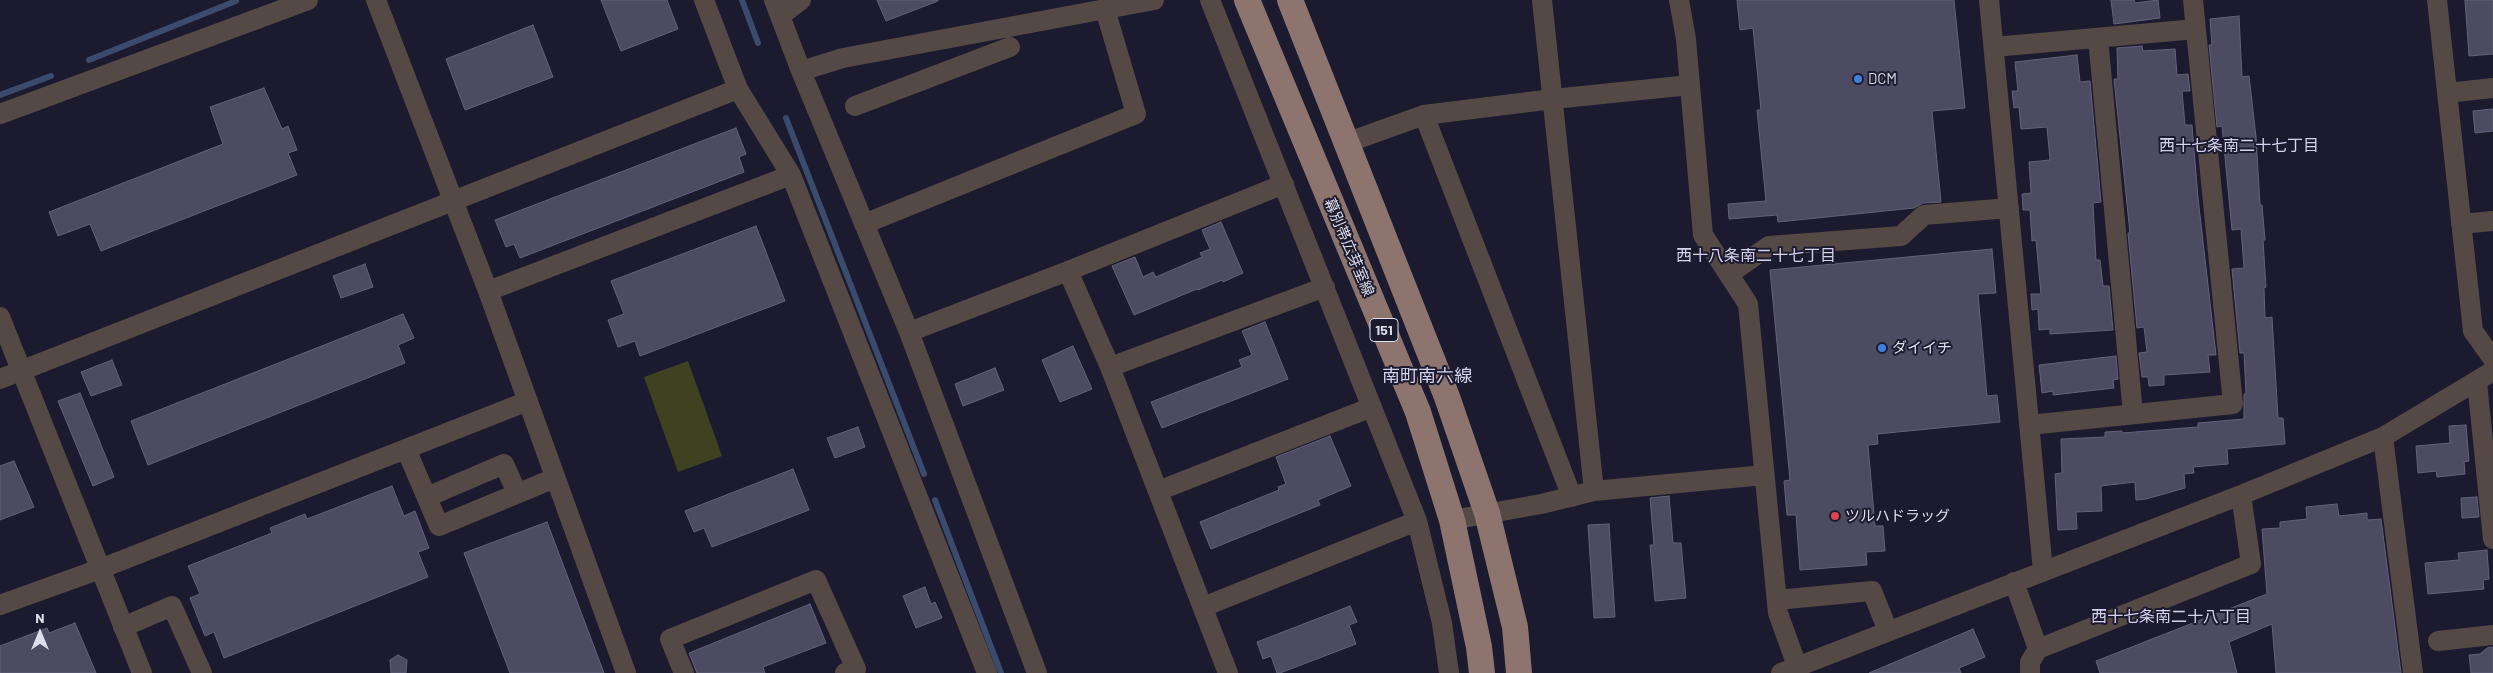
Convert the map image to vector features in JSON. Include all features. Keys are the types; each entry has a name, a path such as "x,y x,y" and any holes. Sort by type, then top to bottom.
{"main road":[{"name":"幕別帯広芽室線","path":"1247,0 1418,412 1452,520 1479,647 1482,673"},
{"name":"151","path":"1290,0 1447,397 1487,513 1515,627 1519,673"}],"street":[{"path":"0,114 308,0"},
{"path":"376,0 455,202 626,673"},
{"path":"704,0 738,89 790,175 987,673"},
{"path":"801,0 777,8 801,71 909,332 1037,673"},
{"path":"801,71 843,58 1154,0"},
{"path":"1210,0 1417,521 1442,623 1449,673"},
{"path":"1542,0 1594,491"},
{"path":"1679,0 1686,39 1703,235 1748,304 1778,612 1789,669 2241,495 2383,437 2485,377 2493,539"},
{"path":"1989,0 2043,571"},
{"path":"2029,425 2233,404 2193,0"},
{"path":"2437,0 2473,330 2493,359"},
{"path":"864,224 1136,114 1105,9"},
{"path":"1994,46 2196,29"},
{"path":"955,37 964,65"},
{"path":"2098,38 2133,414"},
{"path":"855,106 1010,47"},
{"path":"1346,143 1424,115 1690,85"},
{"path":"2447,93 2493,88"},
{"path":"0,379 455,202 738,89"},
{"path":"1424,115 1572,497"},
{"path":"488,291 790,175"},
{"path":"909,332 1068,271 1284,184"},
{"path":"1729,274 1769,246 1901,236 1924,215 2009,208"},
{"path":"2461,224 2493,221"},
{"path":"1068,271 1110,367 1228,673"},
{"path":"1110,367 1325,287"},
{"path":"0,317 142,673"},
{"path":"0,605 100,569 528,401"},
{"path":"1158,491 1372,407"},
{"path":"2383,437 2413,673"},
{"path":"406,449 439,526 555,478"},
{"path":"427,497 504,464 517,493"},
{"path":"1452,520 1594,491 1764,475"},
{"path":"2030,673 2030,662 2038,649 2251,564 2241,495"},
{"path":"1203,607 1417,521"},
{"path":"684,673 670,639 816,580 856,669 845,673"},
{"path":"2014,582 2038,649"},
{"path":"1777,600 1872,591 1888,631"},
{"path":"123,627 172,606 202,673"},
{"path":"2438,641 2493,635"}],"green space":[{"path":"688,361 722,456 678,472 644,377"}],"building":[{"path":"601,0 667,0 678,29 621,51"},
{"path":"877,0 938,0 938,1 886,21"},
{"path":"1737,0 1954,0 1965,108 1932,111 1941,202 1923,203 1914,208 1778,222 1777,215 1729,219 1728,204 1766,201 1757,110 1761,110 1753,28 1740,30"},
{"path":"2111,0 2134,0 2135,3 2158,0 2160,18 2114,24"},
{"path":"2465,0 2493,0 2493,54 2469,56"},
{"path":"2239,16 2242,77 2249,76 2256,137 2260,205 2262,205 2265,240 2263,240 2266,287 2264,288 2265,318 2272,317 2278,418 2283,418 2285,444 2227,449 2228,464 2193,467 2194,473 2184,474 2185,488 2146,499 2136,500 2135,482 2101,486 2102,511 2076,512 2077,529 2058,530 2055,474 2062,473 2061,439 2105,437 2105,432 2122,431 2122,433 2198,427 2198,423 2244,419 2244,394 2246,394 2244,353 2240,353 2232,269 2244,268 2241,229 2232,230 2222,126 2217,127 2209,45 2212,45 2210,19"},
{"path":"533,25 553,77 465,110 446,59"},
{"path":"2142,46 2143,51 2175,49 2177,75 2188,74 2190,91 2182,91 2185,125 2192,125 2198,198 2216,355 2208,355 2210,372 2164,375 2164,385 2149,386 2148,377 2142,377 2139,353 2147,352 2144,327 2137,328 2128,233 2130,233 2114,79 2118,79 2117,48"},
{"path":"2077,55 2080,82 2090,81 2101,202 2093,203 2096,260 2100,260 2103,286 2109,286 2113,330 2050,334 2050,329 2039,330 2038,309 2032,310 2031,294 2041,294 2036,240 2032,241 2030,210 2023,210 2022,194 2031,193 2029,162 2050,160 2047,127 2021,129 2019,107 2014,108 2012,91 2018,91 2015,62"},
{"path":"264,88 282,129 288,126 297,150 288,153 297,175 101,251 90,224 58,236 49,212 223,144 210,107"},
{"path":"2493,109 2493,131 2475,133 2473,111"},
{"path":"736,128 746,154 739,157 744,172 520,258 514,244 506,247 495,220"},
{"path":"1221,222 1243,273 1223,282 1222,280 1197,289 1134,315 1112,266 1135,257 1143,277 1153,272 1156,277 1202,257 1200,253 1210,249 1202,230"},
{"path":"756,226 785,301 640,356 635,341 618,347 608,320 624,314 611,281"},
{"path":"1992,249 1996,293 1978,294 1987,396 1997,395 2000,422 1877,434 1878,444 1868,445 1875,526 1883,526 1885,551 1866,552 1867,565 1800,570 1796,515 1787,515 1784,481 1790,480 1770,270"},
{"path":"365,264 373,287 341,298 333,276"},
{"path":"403,314 414,338 398,345 405,363 148,465 131,421"},
{"path":"1265,322 1288,379 1162,428 1151,402 1242,367 1239,360 1252,355 1242,331"},
{"path":"1073,346 1092,389 1060,402 1042,360"},
{"path":"2116,356 2118,379 2113,380 2114,388 2053,395 2053,391 2042,393 2039,365"},
{"path":"112,360 122,385 91,396 81,372"},
{"path":"995,368 1004,390 963,406 955,384"},
{"path":"80,393 114,477 93,486 58,401"},
{"path":"2466,425 2469,461 2464,462 2465,474 2437,477 2436,471 2418,473 2416,446 2450,443 2449,426"},
{"path":"858,427 865,447 835,458 827,438"},
{"path":"1330,436 1351,486 1318,500 1320,505 1211,549 1200,522 1279,490 1278,487 1286,484 1276,457"},
{"path":"14,461 34,507 0,520 0,466"},
{"path":"793,469 809,510 712,547 704,528 694,532 685,511"},
{"path":"392,486 404,516 415,511 429,548 418,552 428,577 224,658 214,632 205,636 190,598 200,594 188,566 272,533 270,528 305,514 307,519"},
{"path":"1669,496 1673,543 1681,543 1686,598 1655,601 1650,545 1654,545 1650,498"},
{"path":"2477,497 2479,517 2462,518 2461,498"},
{"path":"2337,504 2339,516 2367,513 2367,520 2381,519 2401,673 2276,673 2272,624 2229,642 2237,673 2100,673 2096,661 2267,594 2262,529 2280,528 2280,522 2307,519 2306,507"},
{"path":"547,522 604,673 510,673 464,553"},
{"path":"1609,524 1615,617 1594,618 1588,525"},
{"path":"2487,550 2489,579 2483,580 2484,589 2428,594 2425,563 2459,560 2458,553"},
{"path":"925,587 931,604 935,602 942,618 916,628 903,596"},
{"path":"810,604 826,643 763,667 765,673 697,673 689,653"},
{"path":"1350,606 1357,622 1349,625 1356,644 1280,673 1277,673 1271,656 1263,659 1257,642"},
{"path":"75,623 96,673 0,673 0,646 47,628 49,633"},
{"path":"1973,629 1985,657 1959,668 1961,673 1869,673"},
{"path":"2493,647 2493,673 2471,673 2469,655 2480,654 2487,648"},
{"path":"398,655 407,660 406,673 391,673 390,660"}],"waterway":[{"path":"742,0 758,43"},
{"path":"89,60 236,1"},
{"path":"0,95 51,76"},
{"path":"786,118 924,474"},
{"path":"935,500 1001,673"}],"place":[{"name":"DCM","path":"1858,79"},
{"name":"ダイイチ","path":"1882,348"},
{"name":"ツルハドラッグ","path":"1835,516"}],"district":[{"name":"西十七条南二十七丁目","path":"2239,146"},
{"name":"西十八条南二十七丁目","path":"1756,256"},
{"name":"南町南六線","path":"1427,376"},
{"name":"西十七条南二十八丁目","path":"2171,617"}]}
